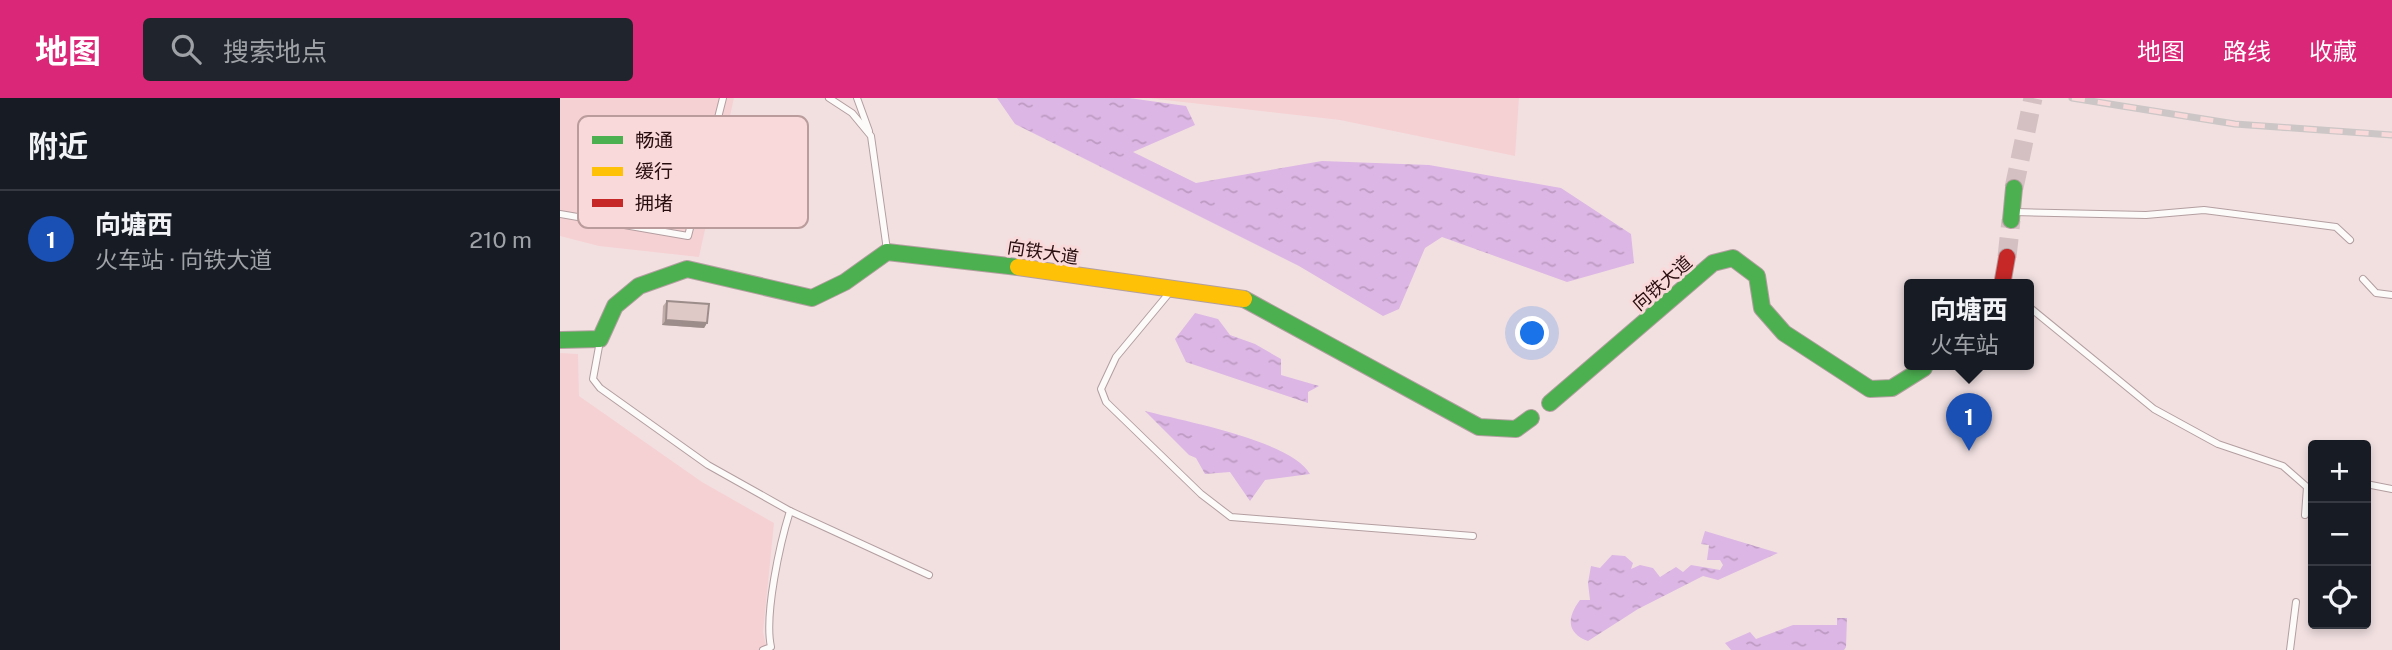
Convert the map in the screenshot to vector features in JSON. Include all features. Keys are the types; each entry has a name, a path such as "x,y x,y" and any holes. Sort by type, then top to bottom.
{"street":[{"path":"2012,216 2014,188"},
{"name":"向铁大道","path":"887,252 960,259 1248,300 1479,427 1516,429 1531,418"},
{"path":"560,340 600,339 615,306 639,286 687,269 812,298 845,282 887,252"},
{"path":"2003,279 2007,257"},
{"name":"向铁大道","path":"1550,403 1713,264 1733,258 1757,276 1762,308 1784,333 1870,389 1880,392 1900,385 1921,370"}],"lane":[{"path":"718,116 723,98"},
{"path":"829,98 852,113 871,136"},
{"path":"857,98 871,136 887,252"},
{"path":"2012,216 2146,215 2204,210 2336,227 2350,240"},
{"path":"560,214 578,217"},
{"path":"641,228 688,236 690,228"},
{"path":"2363,279 2376,293 2392,295"},
{"path":"1172,291 1116,357 1101,388 1106,401 1201,494 1231,517 1473,536"},
{"path":"2034,311 2154,409 2218,443 2283,466 2307,487 2305,514"},
{"path":"600,339 593,379 600,387 708,466 790,511 929,575"},
{"path":"2371,485 2392,489"},
{"path":"763,650 771,647 770,620 782,538 790,511"},
{"path":"2290,650 2296,602"}],"shaded area":[{"path":"560,98 734,98 730,116 578,116 578,228 705,228 699,257 599,246 560,236"},
{"path":"1148,98 1519,98 1515,156 1340,120"},
{"path":"560,353 578,354 579,396 702,482 774,523 763,632 767,650 560,650"}],"water":[{"path":"997,98 1129,98 1186,106 1195,125 1133,152 1196,183 1322,161 1429,165 1561,188 1631,234 1634,263 1567,282 1442,237 1425,248 1399,309 1383,316 1299,266 1015,124"},
{"path":"1195,313 1218,319 1230,335 1255,344 1281,359 1281,375 1319,386 1308,392 1308,403 1186,362 1175,339"},
{"path":"1145,411 1260,442 1299,462 1310,474 1265,480 1250,501 1230,472 1205,474 1196,458 1189,455"},
{"path":"1705,531 1778,553 1718,580 1703,576 1638,609 1588,641 1572,629 1571,618 1580,600 1590,600 1588,583 1591,566 1600,568 1612,555 1625,556 1633,563 1631,569 1640,565 1653,568 1660,577 1676,567 1683,572 1691,565 1720,570 1723,565 1720,560 1707,560 1709,545 1701,544"},
{"path":"1837,618 1847,618 1844,650 1731,650 1725,643 1750,632 1756,639 1793,625 1837,625"}],"building":[{"path":"667,301 709,304 707,323 666,320"}],"tunnel":[{"path":"2014,188 2033,98"},
{"path":"2007,257 2011,220"}],"railway":[{"path":"2072,98 2235,124 2392,135"}],"traffic: fast":[{"path":"2011,220 2014,188"},
{"path":"560,340 600,339 615,306 639,286 687,269 812,298 845,282 887,252 1018,267"},
{"path":"1550,403 1713,263 1733,258 1757,276 1762,308 1784,333 1870,389 1892,388 1921,370"},
{"path":"1244,299 1479,427 1516,429 1531,418"}],"traffic: slow":[{"path":"1018,267 1244,299"}],"traffic: jam":[{"path":"2003,279 2007,257"}],"place":[{"name":"向塘西","path":"1969,451"}]}
